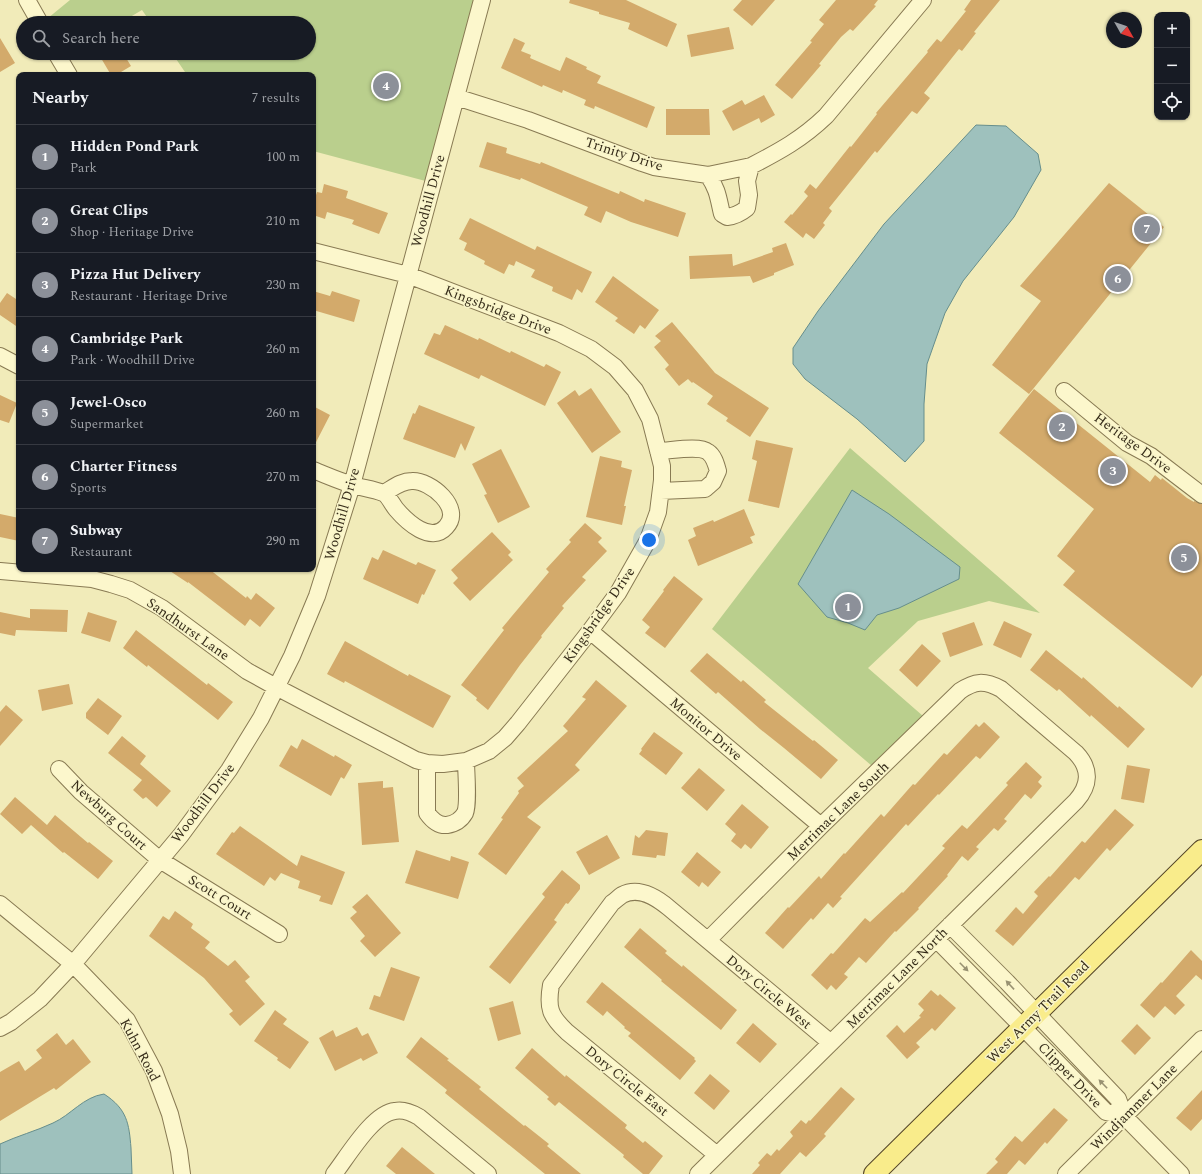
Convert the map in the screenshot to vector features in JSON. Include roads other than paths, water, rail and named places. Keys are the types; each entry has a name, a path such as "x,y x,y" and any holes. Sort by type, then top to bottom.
{"main road":[{"name":"West Army Trail Road","path":"874,1174 1202,850"}],"street":[{"path":"27,0 36,16"},
{"name":"Woodhill Drive","path":"0,1028 11,1022 40,999 73,964 160,860 229,770 261,718 292,656 317,596 352,485 482,0"},
{"path":"751,166 747,181 749,195 747,208 743,212 727,217 722,214 720,199 716,187 708,175 751,166 790,145 809,132 826,116 923,0"},
{"path":"60,60 67,72"},
{"name":"Trinity Drive","path":"456,97 528,120 642,163 662,168 708,175"},
{"name":"Kingsbridge Drive","path":"276,687 416,760 427,763 466,761 489,751 505,738 518,723 618,593 645,549 658,512 661,491 662,466 650,419 635,390 614,367 591,349 559,333 408,275 316,252"},
{"path":"0,356 16,364"},
{"name":"Heritage Drive","path":"1064,391 1127,443 1152,456 1202,495"},
{"path":"658,452 701,449 709,452 716,461 718,471 713,482 705,489 661,491"},
{"path":"316,471 352,485 384,493"},
{"name":"Sandhurst Lane","path":"0,571 92,579 130,590 162,608 238,664 276,687"},
{"name":"Monitor Drive","path":"590,631 822,826"},
{"name":"Merrimac Lane South","path":"708,940 960,691 970,684"},
{"name":"Merrimac Lane North","path":"698,1174 1082,794 1086,785 1086,767 1082,759 1076,753 1000,688 992,684 970,684"},
{"path":"427,763 427,813 434,822 446,825 459,821 464,814 466,795 466,761"},
{"name":"Newburg Court","path":"59,769 81,792 160,860"},
{"name":"Scott Court","path":"160,860 279,934"},
{"name":"Dory Circle West","path":"549,998 551,985 612,903 622,895 634,892 648,893 669,908 831,1043"},
{"name":"Kuhn Road","path":"0,904 73,964 127,1020 154,1071 170,1114 179,1151 182,1174"},
{"name":"Clipper Drive","path":"950,925 1106,1112 1124,1116"},
{"name":"Clipper Drive","path":"936,939 1030,1021"},
{"name":"Dory Circle East","path":"549,998 550,1011 567,1032 717,1155"},
{"name":"Windjammer Lane","path":"1066,1174 1202,1040"},
{"path":"334,1174 369,1127 385,1114 396,1110 407,1111 419,1117 488,1174"},
{"path":"1124,1116 1181,1174"}],"water":[{"path":"976,125 1006,126 1038,154 1041,170 1014,217 963,281 945,313 927,364 924,404 924,441 905,462 857,419 805,379 793,364 793,348 818,311 884,224"},
{"path":"852,490 889,514 960,567 959,579 899,608 877,615 865,630 827,617 798,584"},
{"path":"104,1094 118,1105 128,1124 132,1174 0,1174 0,1144 53,1123 83,1102"}],"place":[{"name":"Cambridge Park","path":"386,86"},
{"name":"Subway","path":"1147,229"},
{"name":"Charter Fitness","path":"1118,279"},
{"name":"Great Clips","path":"1062,427"},
{"name":"Pizza Hut Delivery","path":"1113,471"},
{"name":"Jewel-Osco","path":"1184,558"},
{"name":"Hidden Pond Park","path":"848,607"}]}
